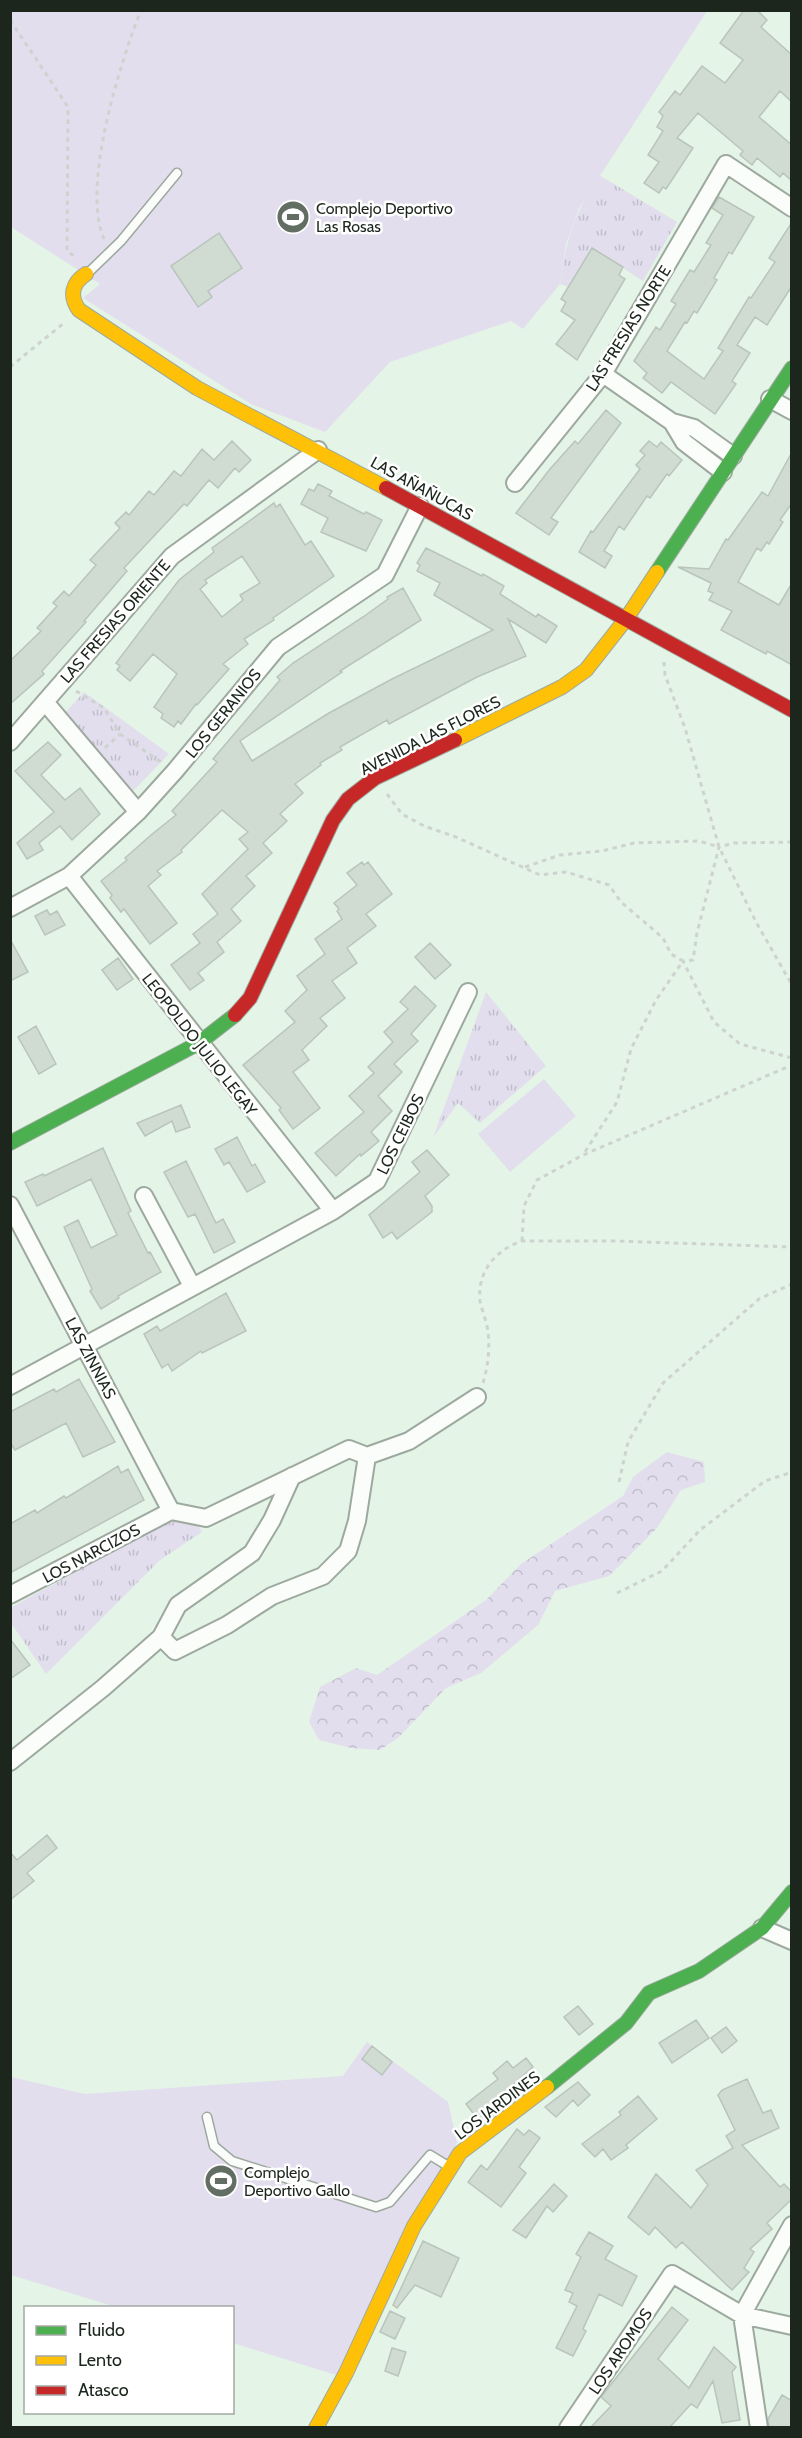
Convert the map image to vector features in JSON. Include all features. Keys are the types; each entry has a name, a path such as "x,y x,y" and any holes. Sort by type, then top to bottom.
{"street":[{"name":"LAS FRESIAS NORTE","path":"515,483 603,374 726,164 792,207"},
{"path":"79,310 71,294 76,282 89,271"},
{"name":"LAS AÑAÑUCAS","path":"79,310 197,388 318,450 792,710"},
{"path":"603,374 672,422 694,428 733,456"},
{"name":"AVENIDA LAS FLORES","path":"10,1143 199,1043 231,1020 250,998 333,820 348,799 375,778 562,687 586,670 626,619 770,399 789,377"},
{"path":"770,399 792,411"},
{"path":"672,422 684,442 723,472"},
{"name":"LAS FRESIAS ORIENTE","path":"10,742 172,556 318,450"},
{"name":"LOS GERANIOS","path":"10,908 69,876 138,812 278,647 385,575 420,506"},
{"path":"45,702 138,812"},
{"name":"LEOPOLDO JULIO LEGAY","path":"69,876 333,1211"},
{"name":"LOS CEIBOS","path":"10,1386 333,1211 377,1181 468,992"},
{"path":"144,1196 192,1286"},
{"name":"LAS ZINNIAS","path":"10,1205 171,1511"},
{"path":"171,1511 206,1518 349,1449 368,1456 408,1441 477,1397"},
{"path":"161,1637 176,1651 227,1625 272,1596 323,1576 348,1551 357,1521 368,1456"},
{"path":"10,1762 103,1688 161,1637 178,1605 252,1553 272,1520 292,1476"},
{"name":"LOS NARCIZOS","path":"10,1595 171,1511"},
{"name":"LOS JARDINES","path":"316,2427 346,2373 414,2226 460,2153 564,2075 626,2022 649,1993 699,1971 762,1928 792,1892"},
{"path":"762,1928 792,1941"},
{"path":"759,2427 742,2315 792,2225"},
{"name":"LOS AROMOS","path":"568,2427 672,2274 742,2315"},
{"path":"742,2315 792,2326"}],"lane":[{"path":"89,271 111,251 177,173"},
{"path":"207,2117 214,2146 232,2161 376,2207 390,2202 430,2155 450,2168"}],"path":[{"path":"111,251 101,231 96,209 102,153 112,96 141,10"},
{"path":"10,20 68,107 67,251 89,271"},
{"path":"10,368 79,310"},
{"path":"664,640 665,675 685,728 719,847 756,922 792,985"},
{"path":"62,682 104,708 120,734 175,771"},
{"path":"375,778 402,814 424,826 456,837 540,875 566,872 609,885 621,902 663,938 672,954 683,962 714,1022 740,1044 792,1058"},
{"path":"525,867 560,855 602,851 634,843 699,841 719,847 734,843 792,842"},
{"path":"583,1155 617,1102 632,1049 656,1000 683,962 693,960 697,933 719,847"},
{"path":"522,1241 524,1206 537,1180 583,1155 792,1065"},
{"path":"477,1397 486,1372 489,1346 488,1329 481,1303 481,1283 484,1273 495,1256 512,1245 522,1241 615,1241 792,1247"},
{"path":"619,1482 628,1442 663,1383 759,1299 792,1284"},
{"path":"617,1593 662,1571 700,1530 765,1481 792,1472"}],"green space":[{"name":"Complejo Deportivo Las Rosas","path":"10,11 707,11 579,208 566,244 560,284 523,329 511,321 390,362 325,432 251,404 83,298 100,284 11,227"},
{"path":"599,175 677,222 643,281 592,248 568,287 560,284 569,239 583,202"},
{"path":"84,692 169,754 132,792 64,714"},
{"path":"486,992 546,1066 480,1123 458,1103 433,1138"},
{"path":"544,1079 576,1116 510,1172 478,1134"},
{"path":"667,1452 704,1462 705,1482 681,1490 657,1528 609,1576 555,1591 538,1625 481,1673 446,1688 398,1738 380,1750 351,1748 319,1740 309,1722 320,1687 356,1668 377,1675 486,1600 521,1564 623,1496 633,1477"},
{"path":"189,1510 202,1532 160,1560 46,1674 11,1623 10,1608"},
{"name":"Complejo Deportivo Gallo","path":"367,2042 448,2102 457,2143 336,2375 234,2343 234,2306 113,2306 11,2275 11,2077 85,2094 343,2076"}],"building":[{"path":"744,10 757,10 767,20 761,27 792,55 792,102 780,91 759,117 792,145 792,181 783,173 780,177 757,158 752,165 740,155 743,151 698,113 677,138 693,148 666,189 663,187 659,193 644,183 659,162 648,155 663,131 657,127 663,116 659,112 675,91 680,95 702,66 725,83 743,60 720,43"},
{"path":"719,197 754,217 732,254 729,252 714,278 717,280 697,313 694,311 687,323 685,322 667,351 704,379 723,351 718,348 749,297 751,298 775,262 769,258 792,222 792,286 767,325 755,317 737,345 750,353 732,381 736,384 715,414 671,382 662,393 643,378 647,373 634,361 656,327 660,330 676,304 671,301 690,270 694,272 711,245 706,243 723,215 712,208"},
{"path":"219,233 242,268 208,291 212,297 198,307 171,266"},
{"path":"592,248 623,267 619,275 625,279 577,360 556,344 575,320 561,311 566,302 561,299"},
{"path":"606,410 621,423 551,518 558,522 549,535 516,513 550,469 575,441 578,444"},
{"path":"232,441 251,460 239,472 235,468 218,488 209,480 187,506 184,504 124,568 127,571 42,671 44,674 10,704 10,661 41,631 37,628 57,606 53,603 64,591 69,596 96,565 90,560 120,528 115,523 126,512 129,515 149,491 154,495 174,471 181,476 202,449 214,460"},
{"path":"649,441 657,447 661,442 682,460 669,476 667,474 650,498 647,496 624,530 619,526 604,551 612,556 605,568 579,552 591,531 593,532 640,469 636,465 645,455 640,451"},
{"path":"792,452 792,503 780,520 783,522 769,544 767,542 761,551 757,548 738,582 779,605 792,583 792,665 721,630 732,611 709,600 713,593 708,591 711,583 678,567 709,569 726,539 728,540 762,492 768,496"},
{"path":"318,484 332,491 329,496 364,514 366,512 382,520 366,551 321,532 328,518 301,504 309,489 314,491"},
{"path":"274,503 276,507 280,504 305,545 311,541 334,576 244,639 248,644 223,664 229,669 196,704 181,724 178,721 174,727 161,718 163,714 154,707 177,674 153,654 130,681 117,670 120,666 116,663 179,580 214,552 212,548","holes":["242,556 260,583 240,595 243,600 222,617 200,589 207,583 205,580"]},
{"path":"426,548 504,586 500,594 536,617 538,614 557,626 546,643 508,619 526,656 477,677 389,724 387,720 340,747 342,750 320,763 321,765 295,784 303,793 280,814 287,821 263,843 272,853 246,876 255,886 231,909 241,921 217,942 224,952 198,973 204,980 190,990 171,965 200,943 193,934 218,914 202,894 248,849 239,839 248,832 222,810 181,850 182,852 157,871 161,875 148,886 177,923 150,944 124,909 121,912 110,898 112,895 101,881 176,815 172,811 217,762 213,759 280,680 277,677 293,663 388,599 387,597 403,588 421,620 340,671 342,672 240,741 252,761 329,713 392,679 493,630 434,595 440,583 417,571 420,565 417,563"},
{"path":"48,742 61,755 41,775 65,800 80,788 100,814 72,840 60,826 39,843 43,850 27,859 17,843 54,812 15,771"},
{"path":"362,862 364,865 368,862 392,894 366,914 376,926 347,948 357,963 332,981 345,998 320,1018 327,1026 302,1050 309,1060 293,1072 320,1108 293,1129 279,1110 281,1108 243,1065 295,1022 285,1011 307,990 297,976 325,954 315,939 342,919 334,903 357,885 347,873"},
{"path":"47,910 50,915 57,911 65,925 45,935 35,916"},
{"path":"10,939 28,972 10,981"},
{"path":"430,943 451,965 435,979 415,957"},
{"path":"118,958 133,979 117,990 102,970"},
{"path":"415,986 436,1006 411,1034 418,1041 394,1064 402,1072 378,1096 392,1111 371,1132 379,1141 361,1156 360,1154 336,1176 315,1153 364,1112 349,1096 374,1073 368,1067 393,1042 384,1032 408,1009 400,1002"},
{"path":"36,1026 56,1064 39,1074 18,1037"},
{"path":"181,1105 190,1127 176,1132 172,1121 145,1136 137,1123"},
{"path":"237,1137 252,1166 255,1164 265,1182 247,1192 229,1162 224,1165 215,1149"},
{"path":"103,1148 131,1211 128,1213 148,1253 150,1252 161,1272 118,1296 119,1298 101,1309 90,1291 92,1289 64,1227 78,1220 91,1248 117,1235 91,1179 37,1206 25,1182 43,1174 44,1176"},
{"path":"427,1150 449,1175 425,1196 432,1206 432,1212 397,1239 392,1232 383,1238 369,1215 420,1172 412,1162"},
{"path":"186,1161 216,1223 223,1219 235,1242 214,1253 195,1214 188,1217 164,1172"},
{"path":"226,1293 246,1331 202,1353 201,1351 172,1371 168,1364 162,1368 144,1334 157,1326 160,1331"},
{"path":"79,1379 115,1442 83,1457 66,1423 15,1450 10,1442 10,1412 54,1389 56,1392"},
{"path":"118,1466 121,1473 128,1469 144,1500 10,1573 10,1524 35,1510 37,1513 64,1496 66,1498"},
{"path":"10,1639 30,1665 10,1679"},
{"path":"47,1835 57,1848 27,1873 34,1881 10,1900 10,1852 17,1860"},
{"path":"578,2006 593,2024 579,2035 564,2017"},
{"path":"696,2020 709,2038 672,2063 659,2043"},
{"path":"726,2027 737,2041 722,2053 711,2038"},
{"path":"372,2046 392,2062 382,2075 362,2059"},
{"path":"526,2058 533,2067 489,2106 492,2111 479,2121 466,2104 498,2079 493,2073 507,2061 513,2068"},
{"path":"747,2079 763,2113 771,2110 779,2128 742,2145 780,2187 784,2184 792,2192 792,2199 767,2223 772,2229 750,2249 754,2252 744,2268 749,2272 732,2290 682,2242 676,2248 655,2227 649,2235 628,2217 656,2174 691,2208 708,2185 696,2170 733,2148 726,2136 735,2130 718,2095 722,2090"},
{"path":"578,2082 590,2095 578,2106 573,2100 556,2117 545,2107"},
{"path":"638,2096 657,2119 626,2145 628,2148 611,2160 603,2149 595,2157 582,2144 621,2115 619,2112"},
{"path":"517,2129 524,2135 529,2130 540,2138 519,2167 526,2173 501,2207 468,2182 481,2165 487,2170"},
{"path":"554,2184 567,2196 553,2212 547,2206 526,2238 513,2230"},
{"path":"589,2232 613,2246 605,2259 637,2276 622,2306 599,2294 583,2329 586,2331 573,2356 556,2348 577,2306 569,2302 573,2293 565,2290 581,2257 576,2254"},
{"path":"423,2241 459,2258 441,2297 415,2285 397,2308 393,2305"},
{"path":"672,2307 688,2320 658,2359 689,2388 714,2347 736,2367 732,2372 740,2420 722,2423 713,2381 697,2408 691,2404 670,2427 591,2427 611,2406 601,2397"},
{"path":"390,2311 405,2318 395,2339 380,2332"},
{"path":"392,2348 406,2352 398,2376 385,2371"},
{"path":"782,2395 792,2401 792,2427 769,2427 768,2419"}],"traffic: fast":[{"path":"657,572 792,368"},
{"path":"10,1143 199,1043 235,1015"},
{"path":"547,2087 626,2023 649,1993 699,1971 762,1928 792,1892"}],"traffic: slow":[{"path":"86,274 78,281 73,295 79,310 197,388 386,488"},
{"path":"455,740 562,687 586,670 626,619 657,572"},
{"path":"316,2428 346,2373 414,2226 460,2153 547,2087"}],"traffic: jam":[{"path":"386,488 792,710"},
{"path":"235,1015 250,998 333,820 348,799 375,778 455,740"}],"place":[{"name":"Complejo Deportivo Las Rosas","path":"293,217"},
{"name":"Complejo Deportivo Gallo","path":"221,2181"}]}
